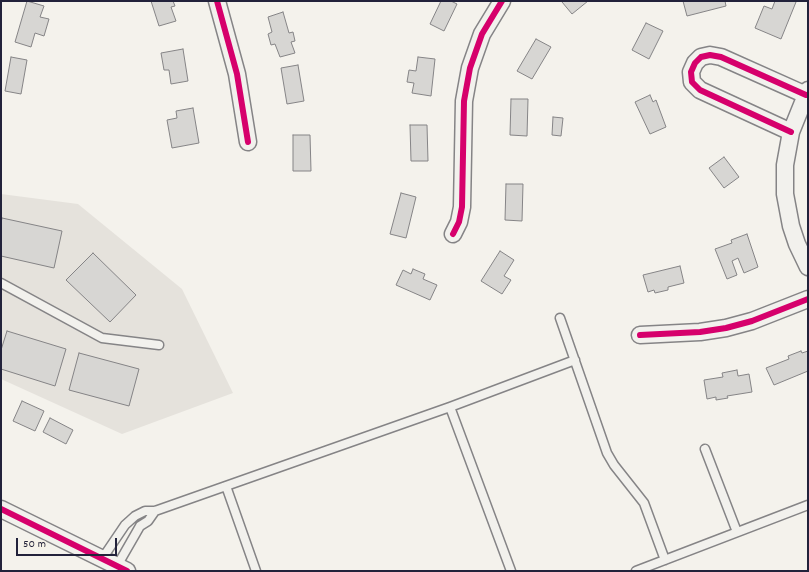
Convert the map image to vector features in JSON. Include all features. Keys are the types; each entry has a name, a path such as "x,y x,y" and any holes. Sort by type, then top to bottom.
{"street":[{"path":"217,1 237,74 248,142"},
{"path":"453,234 459,222 462,207 464,101 470,68 482,34 502,1"},
{"path":"791,132 700,90 692,82 691,72 695,63 701,57 710,55 721,57 807,92 791,132 785,165 786,194 791,226 797,244 808,267"},
{"path":"640,335 700,332 726,328 752,321 808,299"},
{"path":"1,509 122,568"}],"lane":[{"path":"1,283 102,338 158,345"},
{"path":"560,318 607,453 614,465 644,503 665,560"},
{"path":"102,559 125,525 135,516 145,511 156,511 450,407 575,360"},
{"path":"450,407 511,571"},
{"path":"705,449 737,532"},
{"path":"226,486 256,571"},
{"path":"636,571 808,505"},
{"path":"122,568 140,526 148,521 156,511"}],"shaded area":[{"path":"1,194 78,204 182,289 233,393 122,434 1,379"}],"building":[{"path":"27,1 44,6 40,17 49,19 44,36 35,33 31,47 15,42"},
{"path":"151,1 173,1 175,6 171,7 176,21 159,26"},
{"path":"441,1 451,1 457,4 444,31 430,24"},
{"path":"588,1 572,14 562,2"},
{"path":"683,1 725,1 726,6 687,16"},
{"path":"775,1 796,2 781,39 755,28 764,6 772,9"},
{"path":"283,12 289,33 293,32 295,41 291,42 295,53 280,57 275,44 271,45 268,34 272,32 268,17"},
{"path":"646,23 663,31 649,59 632,50"},
{"path":"536,39 551,47 532,79 517,71"},
{"path":"183,49 188,81 171,84 169,70 164,70 161,53"},
{"path":"11,57 27,60 21,94 5,91"},
{"path":"418,57 435,59 431,96 412,93 414,83 407,82 409,70 416,71"},
{"path":"298,65 304,101 287,104 281,68"},
{"path":"650,95 653,102 656,100 666,127 650,134 635,102"},
{"path":"511,99 528,99 527,136 510,135"},
{"path":"193,108 199,143 172,148 167,120 177,118 176,111"},
{"path":"553,117 563,118 561,136 552,135"},
{"path":"410,125 427,125 428,161 411,161"},
{"path":"293,135 310,135 311,171 293,171"},
{"path":"724,157 739,177 724,188 709,168"},
{"path":"506,184 523,184 522,221 505,220"},
{"path":"401,193 416,197 406,238 390,234"},
{"path":"2,218 62,231 54,268 1,256"},
{"path":"747,234 758,267 744,273 738,258 732,261 737,275 727,279 715,249 732,243 731,240"},
{"path":"500,251 514,260 504,276 511,280 502,294 481,281"},
{"path":"93,253 136,295 110,322 66,280"},
{"path":"680,266 684,283 668,287 668,290 655,293 654,290 648,292 643,275"},
{"path":"413,269 425,274 423,279 437,285 430,300 396,285 403,270 411,274"},
{"path":"7,331 66,349 55,386 1,369 1,350"},
{"path":"801,351 802,353 808,351 808,371 774,385 766,368 789,359 788,356"},
{"path":"79,353 139,369 129,406 69,390"},
{"path":"737,370 738,376 749,374 752,392 727,396 728,398 716,400 716,397 707,399 704,380 723,377 722,373"},
{"path":"22,401 44,411 35,431 13,421"},
{"path":"50,418 73,430 66,444 43,432"}],"cycle path":[{"path":"217,1 237,74 248,142"},
{"path":"453,234 459,222 462,207 464,101 470,68 482,34 502,1"},
{"path":"791,132 700,90 692,82 691,72 695,63 701,57 710,55 721,57 806,95"},
{"path":"640,335 700,332 726,328 752,321 808,299"},
{"path":"1,509 127,571"}]}
